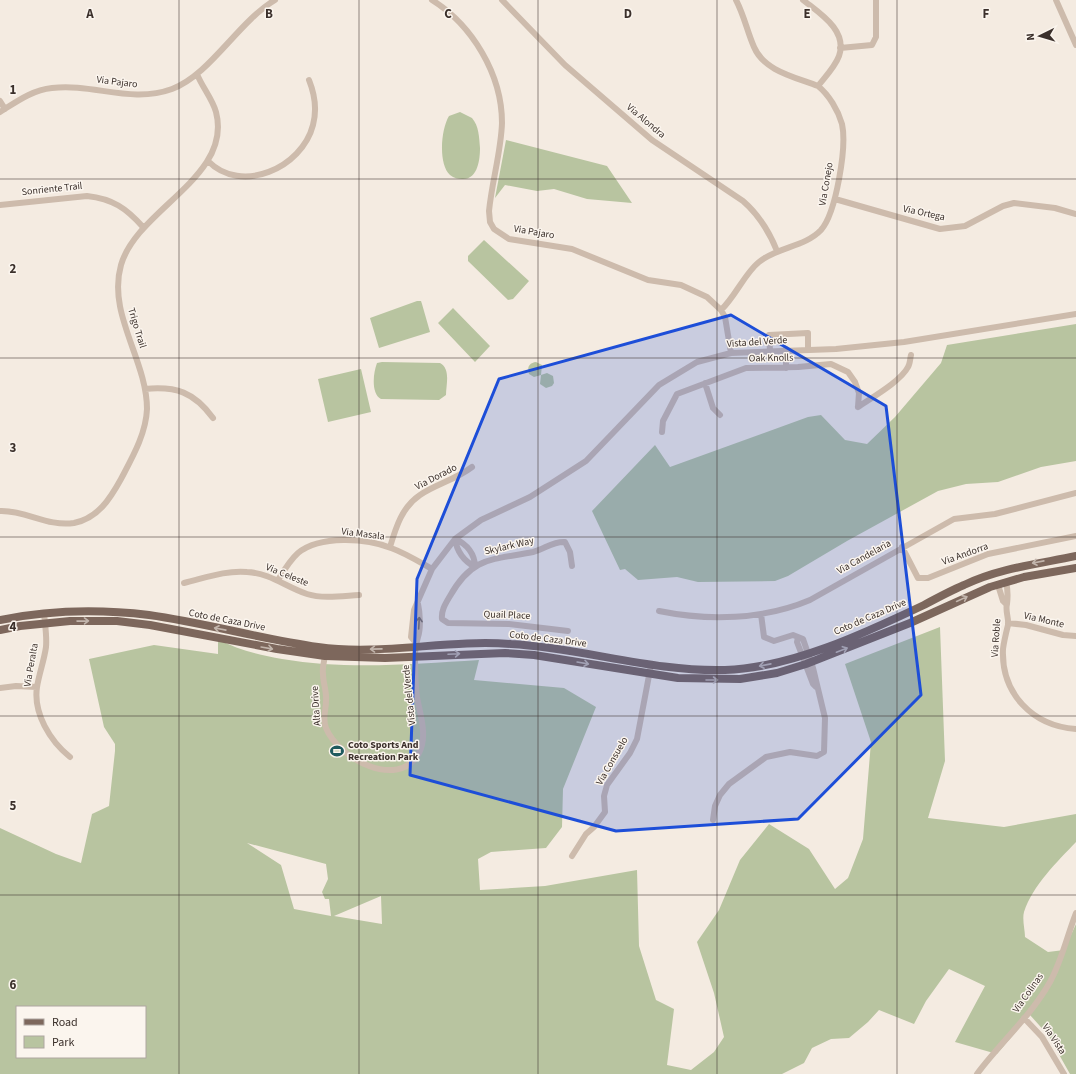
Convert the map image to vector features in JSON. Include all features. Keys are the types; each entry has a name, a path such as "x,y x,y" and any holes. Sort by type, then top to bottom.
{"main road":[{"name":"Coto de Caza Drive","path":"0,620 44,613 96,612 150,615 286,642 335,648 375,649 415,645 510,643 577,652 651,665 692,670 729,670 759,666 806,654 851,637 982,577 1026,564 1076,556"},
{"name":"Coto de Caza Drive","path":"0,630 45,623 96,620 150,625 269,648 325,656 386,658 476,654 534,655 649,675 703,680 740,679 777,673 808,663 910,623 971,595 1002,584 1024,577 1076,568"}],"street":[{"name":"Via Pajaro","path":"432,0 454,17 468,32 482,52 495,84 500,104 502,123 489,211 490,222 494,229 509,239 572,249 648,280 681,285 707,296 722,310 728,328 732,353"},
{"name":"Via Alondra","path":"502,0 565,65 652,140 743,200 753,210 766,228 777,251"},
{"path":"736,0 742,10 754,48 761,59 768,66 818,86 835,64 840,48 836,31 830,22 802,0"},
{"path":"840,48 872,45 876,37 876,0"},
{"path":"1056,0 1076,46"},
{"name":"Via Pajaro","path":"2,110 20,98 50,88 71,87 128,95 145,95 173,89 185,83 197,74 245,24 272,1"},
{"name":"Trigo Trail","path":"0,511 13,512 54,524 64,524 84,520 99,511 114,492 140,440 146,417 145,390 118,292 118,278 124,254 129,245 143,227 192,179 208,161 215,139 217,126 216,113 207,91 197,74"},
{"path":"208,161 219,170 236,175 252,176 268,172 289,161 307,141 313,126 315,102 310,80"},
{"name":"Via Conejo","path":"722,310 758,262 777,251 810,238 820,231 830,216 835,199 842,151 842,124 834,106 818,86"},
{"path":"0,101 2,110"},
{"name":"Sonriente Trail","path":"0,205 87,196 101,198 123,207 143,227"},
{"name":"Via Ortega","path":"835,199 940,229 965,226 1003,206 1014,203 1055,208 1076,214"},
{"name":"Vista del Verde","path":"386,771 401,768 413,761 422,744 423,729 417,696 415,645 418,636 420,612 418,604 432,569 455,540 481,520 530,497 586,461 659,385 697,362 732,353 786,349 836,349 904,342 1076,314"},
{"path":"770,350 769,335 808,333 808,349"},
{"path":"786,349 786,368"},
{"name":"Oak Knolls","path":"662,432 663,421 678,394 746,368 786,368 831,364 848,372 855,382 859,393 858,407 879,394 904,373 908,367 911,355"},
{"path":"705,383 713,408 720,415"},
{"path":"145,390 161,388 186,393 198,399 213,418"},
{"name":"Via Dorado","path":"390,547 400,517 407,506 421,494 459,477 472,467"},
{"name":"Via Candelaria","path":"659,611 682,616 708,617 761,614 792,607 810,600 954,519 995,514 1076,493"},
{"name":"Via Andorra","path":"902,547 918,578 928,578 988,554 1076,536"},
{"path":"455,540 463,542 475,558 475,567"},
{"name":"Via Masala","path":"278,580 298,553 318,543 348,541 390,547 432,569"},
{"name":"Skylark Way","path":"444,622 442,619 443,609 456,585 475,567 484,561 496,557 535,551 557,542 565,542 570,552 572,566"},
{"name":"Via Celeste","path":"184,583 233,571 248,572 278,580 307,594 320,596 359,595"},
{"name":"Via Roble","path":"1002,584 1003,601 1006,604 1008,623 1003,650 1004,665 1012,691 1025,707 1041,720 1059,727 1076,729"},
{"name":"Via Peralta","path":"44,613 46,649 37,687 37,702 42,720 64,752 70,757"},
{"path":"713,820 715,806 720,795 729,784 766,757 790,752 817,756 824,752 825,718 816,687 813,684 803,639 793,634 774,641 764,637 761,614"},
{"name":"Quail Place","path":"444,622 456,624 516,624 568,631"},
{"name":"Via Monte","path":"1008,623 1026,624 1063,635 1076,636"},
{"name":"Alta Drive","path":"325,656 323,674 327,700 324,712 326,727 334,739 352,757 372,769 386,771"},
{"name":"Via Consuelo","path":"572,856 586,834 594,827 605,812 604,796 608,785 630,753 637,738 651,665"},
{"path":"0,688 16,686 37,687"},
{"name":"Via Colinas","path":"977,1074 1024,1018 1049,983 1059,963 1076,913"},
{"name":"Via Vista","path":"1024,1018 1042,1037 1064,1074"}],"highlighted area":[{"path":"731,315 886,406 921,695 798,819 616,831 410,775 417,579 499,379"}],"green space":[{"path":"460,112 472,118 474,121 478,132 480,148 479,163 475,173 472,176 462,179 450,175 446,170 442,155 446,122 449,116"},
{"path":"506,140 607,166 632,203 587,199 554,189 537,191 505,185 495,198"},
{"path":"484,240 529,281 513,299 508,300 468,261 468,256"},
{"path":"417,301 421,301 430,332 379,348 370,318"},
{"path":"453,308 490,346 475,362 438,323"},
{"path":"1076,324 1076,461 1041,467 998,482 966,484 938,491 847,541 788,576 775,581 698,582 677,577 638,580 625,569 620,570 592,511 655,445 670,467 808,417 821,415 845,440 867,444 895,417 941,363 947,345"},
{"path":"536,362 542,365 541,375 534,377 529,374 528,367 530,364"},
{"path":"377,363 440,363 446,369 447,373 446,395 439,400 381,399 374,388 374,377"},
{"path":"361,369 371,412 328,422 318,379"},
{"path":"547,373 553,376 554,383 552,386 546,388 540,384 541,375"},
{"path":"940,627 945,761 928,818 1004,827 1076,814 1076,842 1039,883 1028,902 1023,918 1025,937 1048,952 1064,950 1076,924 1076,1074 1070,1074 1048,1035 1030,1015 997,1054 955,1042 985,986 949,969 926,1001 914,1024 879,1010 868,1022 849,1038 831,1039 812,1048 804,1063 782,1074 0,1074 0,828 56,854 81,863 92,814 109,806 115,751 115,744 104,727 89,659 154,645 218,654 218,639 249,652 306,662 380,665 479,660 474,680 564,688 596,707 563,789 562,827 546,848 491,852 478,859 480,890 545,886 637,870 639,946 656,1000 674,1009 667,1065 691,1070 714,1052 724,1037 714,993 697,942 719,910 740,860 769,824 809,849 835,889 848,878 863,839 871,742 845,664","holes":["247,843 326,864 328,879 322,892 325,899 329,899 331,916 294,909 281,865","381,896 382,924 334,916"]}],"place":[{"name":"Coto Sports And Recreation Park","path":"337,751"}]}
